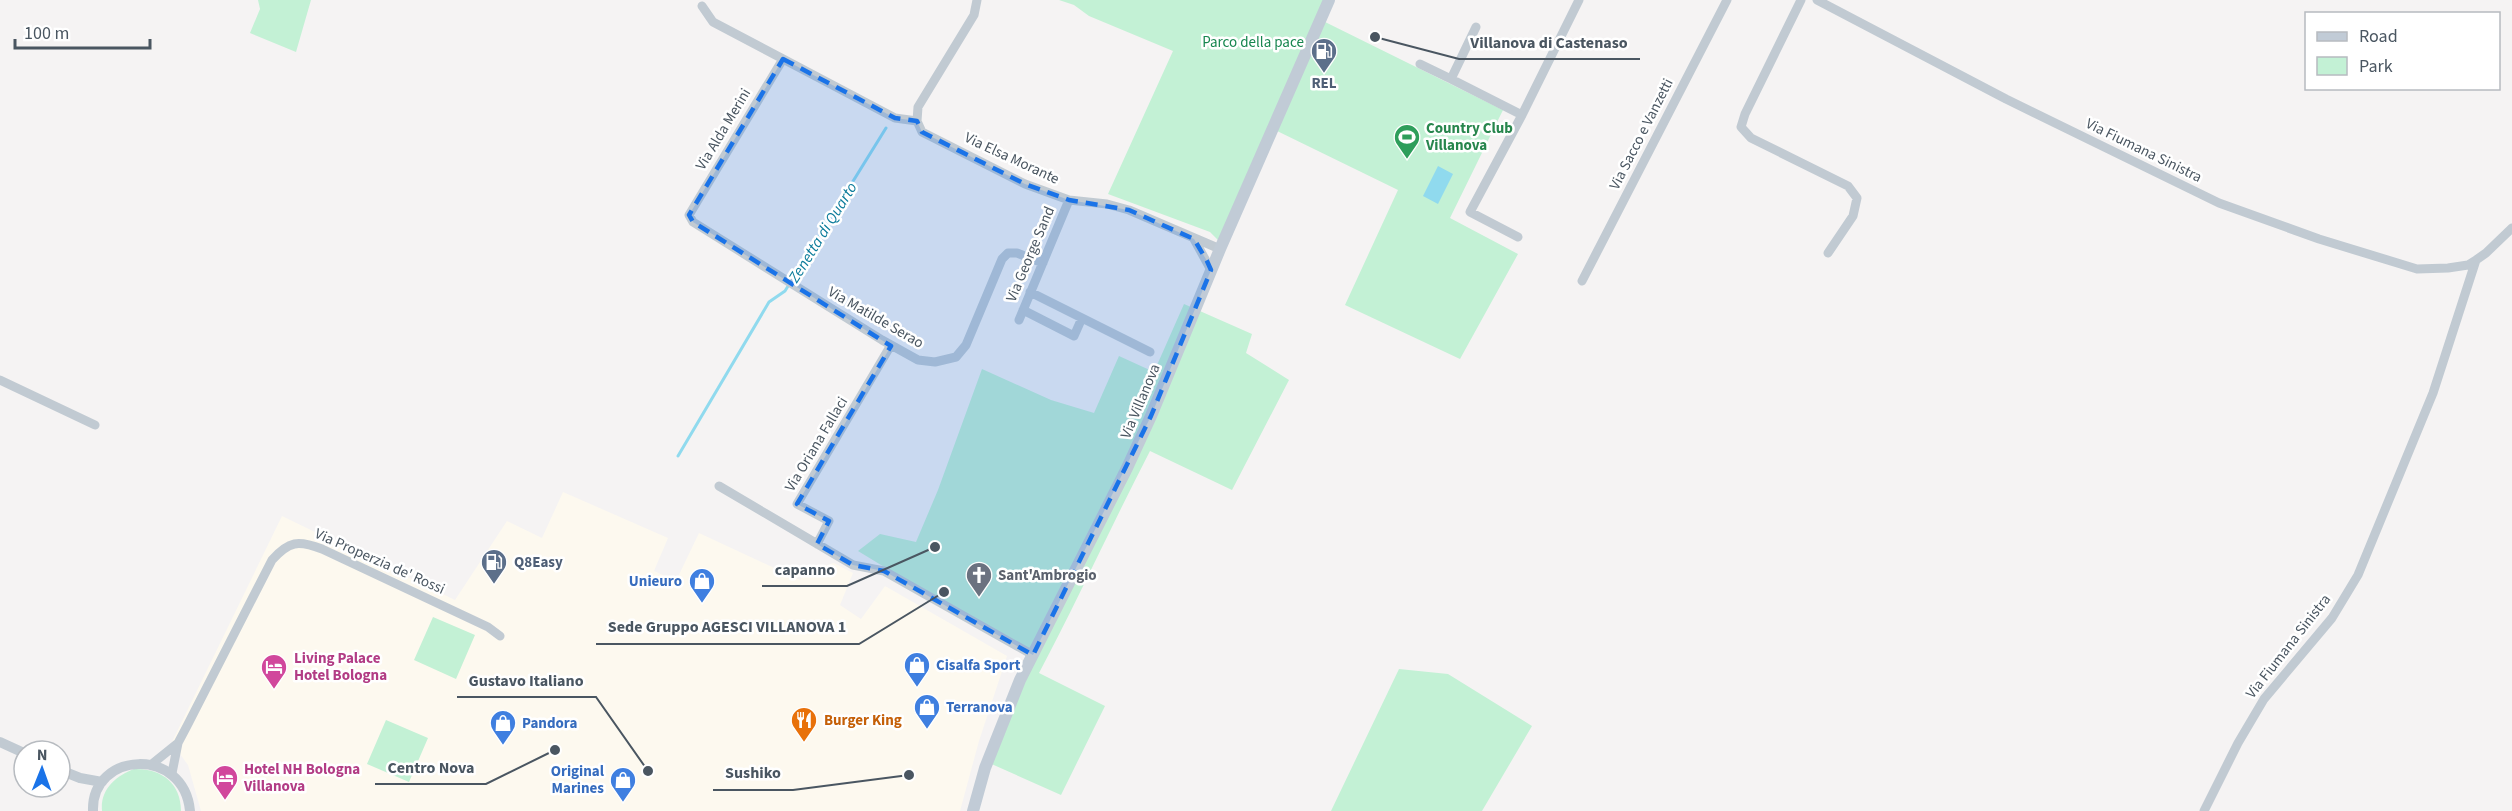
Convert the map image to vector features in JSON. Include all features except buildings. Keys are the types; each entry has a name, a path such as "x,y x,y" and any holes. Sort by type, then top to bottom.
{"main road":[{"name":"Via Villanova","path":"973,811 985,768 1020,680 1127,468 1329,0"}],"street":[{"path":"702,6 713,22 895,118 916,121 918,107 974,15 977,0"},
{"path":"1518,237 1470,212 1522,115 1579,0"},
{"name":"Via Sacco e Vanzetti","path":"1582,281 1727,0"},
{"path":"1801,0 1744,114 1741,127 1751,138 1835,178 1853,192 1857,198 1853,216 1828,253"},
{"name":"Via Fiumana Sinistra","path":"1817,0 2006,99 2219,203 2319,239 2417,269 2448,268 2468,265 2486,253 2512,228"},
{"path":"1451,79 1476,27"},
{"name":"Via Alda Merini","path":"689,215 783,59"},
{"path":"1420,64 1522,115"},
{"name":"Via Elsa Morante","path":"916,121 922,132 1024,184 1069,200 1107,204 1129,210 1220,249"},
{"name":"Via George Sand","path":"1018,320 1069,200"},
{"name":"Via Matilde Serao","path":"689,215 693,222 789,283 918,360 935,362 956,357 966,345 1002,259 1008,253 1017,253 1043,262"},
{"path":"1194,239 1211,270"},
{"name":"Via Fiumana Sinistra","path":"2204,811 2238,743 2264,699 2332,618 2358,575 2433,393 2476,260"},
{"path":"1030,292 1150,352"},
{"path":"1023,310 1074,336 1082,318"},
{"name":"Via Oriana Fallaci","path":"817,544 829,521 797,504 891,345"},
{"path":"0,380 95,425"},
{"path":"719,486 853,565 884,571 1033,655"},
{"name":"Via Properzia de' Rossi","path":"172,773 178,743 272,560 285,546 304,542 322,549 471,619 500,636"},
{"name":"Via Properzia de' Rossi","path":"152,764 178,743"},
{"path":"93,808 96,792 102,782 120,768 136,763 152,764 172,773 182,783 188,796 190,811"},
{"path":"72,775 102,782"},
{"path":"80,778 93,808"}],"highlighted area":[{"path":"783,59 895,118 917,121 922,132 1025,184 1069,200 1129,210 1194,239 1207,261 1211,270 1151,416 1033,655 884,571 853,565 817,544 829,521 797,504 891,346 693,222 689,215"}],"shaded area":[{"path":"563,492 668,538 654,571 676,581 699,533 800,580 803,572 834,563 853,573 840,605 861,619 885,586 1007,656 979,741 960,811 201,811 188,765 180,754 169,748 282,516 455,600 507,521 542,538"}],"green space":[{"path":"258,0 311,0 296,52 250,33 260,9"},
{"name":"Parco della pace","path":"1059,0 1325,0 1317,18 1503,110 1450,218 1518,254 1460,359 1345,305 1398,190 1273,129 1221,243 1210,232 1108,194 1173,51 1089,16 1074,5"},
{"path":"1184,304 1252,334 1246,353 1289,380 1232,490 1150,451 1039,673 1105,706 1061,795 987,762 1029,655 858,551 880,534 916,542 938,490 982,369 1051,400 1094,413 1119,356 1154,372"},
{"path":"433,617 475,635 456,679 414,660"},
{"path":"1399,669 1448,674 1532,726 1482,811 1331,811"},
{"path":"386,720 428,738 409,782 367,764"},
{"path":"134,769 153,771 168,779 177,792 181,811 102,811 104,796 110,784 121,775"}],"water":[{"path":"1438,166 1453,174 1438,204 1423,196"}],"waterway":[{"name":"Zenetta di Quarto","path":"678,456 769,302 785,291 886,128"}],"place":[{"name":"Villanova di Castenaso","path":"1375,37"},
{"name":"REL","path":"1324,74"},
{"name":"Country Club Villanova","path":"1407,160"},
{"name":"capanno","path":"935,547"},
{"name":"Q8Easy","path":"494,585"},
{"name":"Sede Gruppo AGESCI VILLANOVA 1","path":"944,592"},
{"name":"Sant'Ambrogio","path":"979,598"},
{"name":"Unieuro","path":"702,604"},
{"name":"Cisalfa Sport","path":"917,688"},
{"name":"Living Palace Hotel Bologna","path":"274,690"},
{"name":"Terranova","path":"927,730"},
{"name":"Burger King","path":"804,743"},
{"name":"Pandora","path":"503,746"},
{"name":"Centro Nova","path":"555,750"},
{"name":"Gustavo Italiano","path":"648,771"},
{"name":"Sushiko","path":"909,775"},
{"name":"Hotel NH Bologna Villanova","path":"225,801"},
{"name":"Original Marines","path":"623,803"}]}
